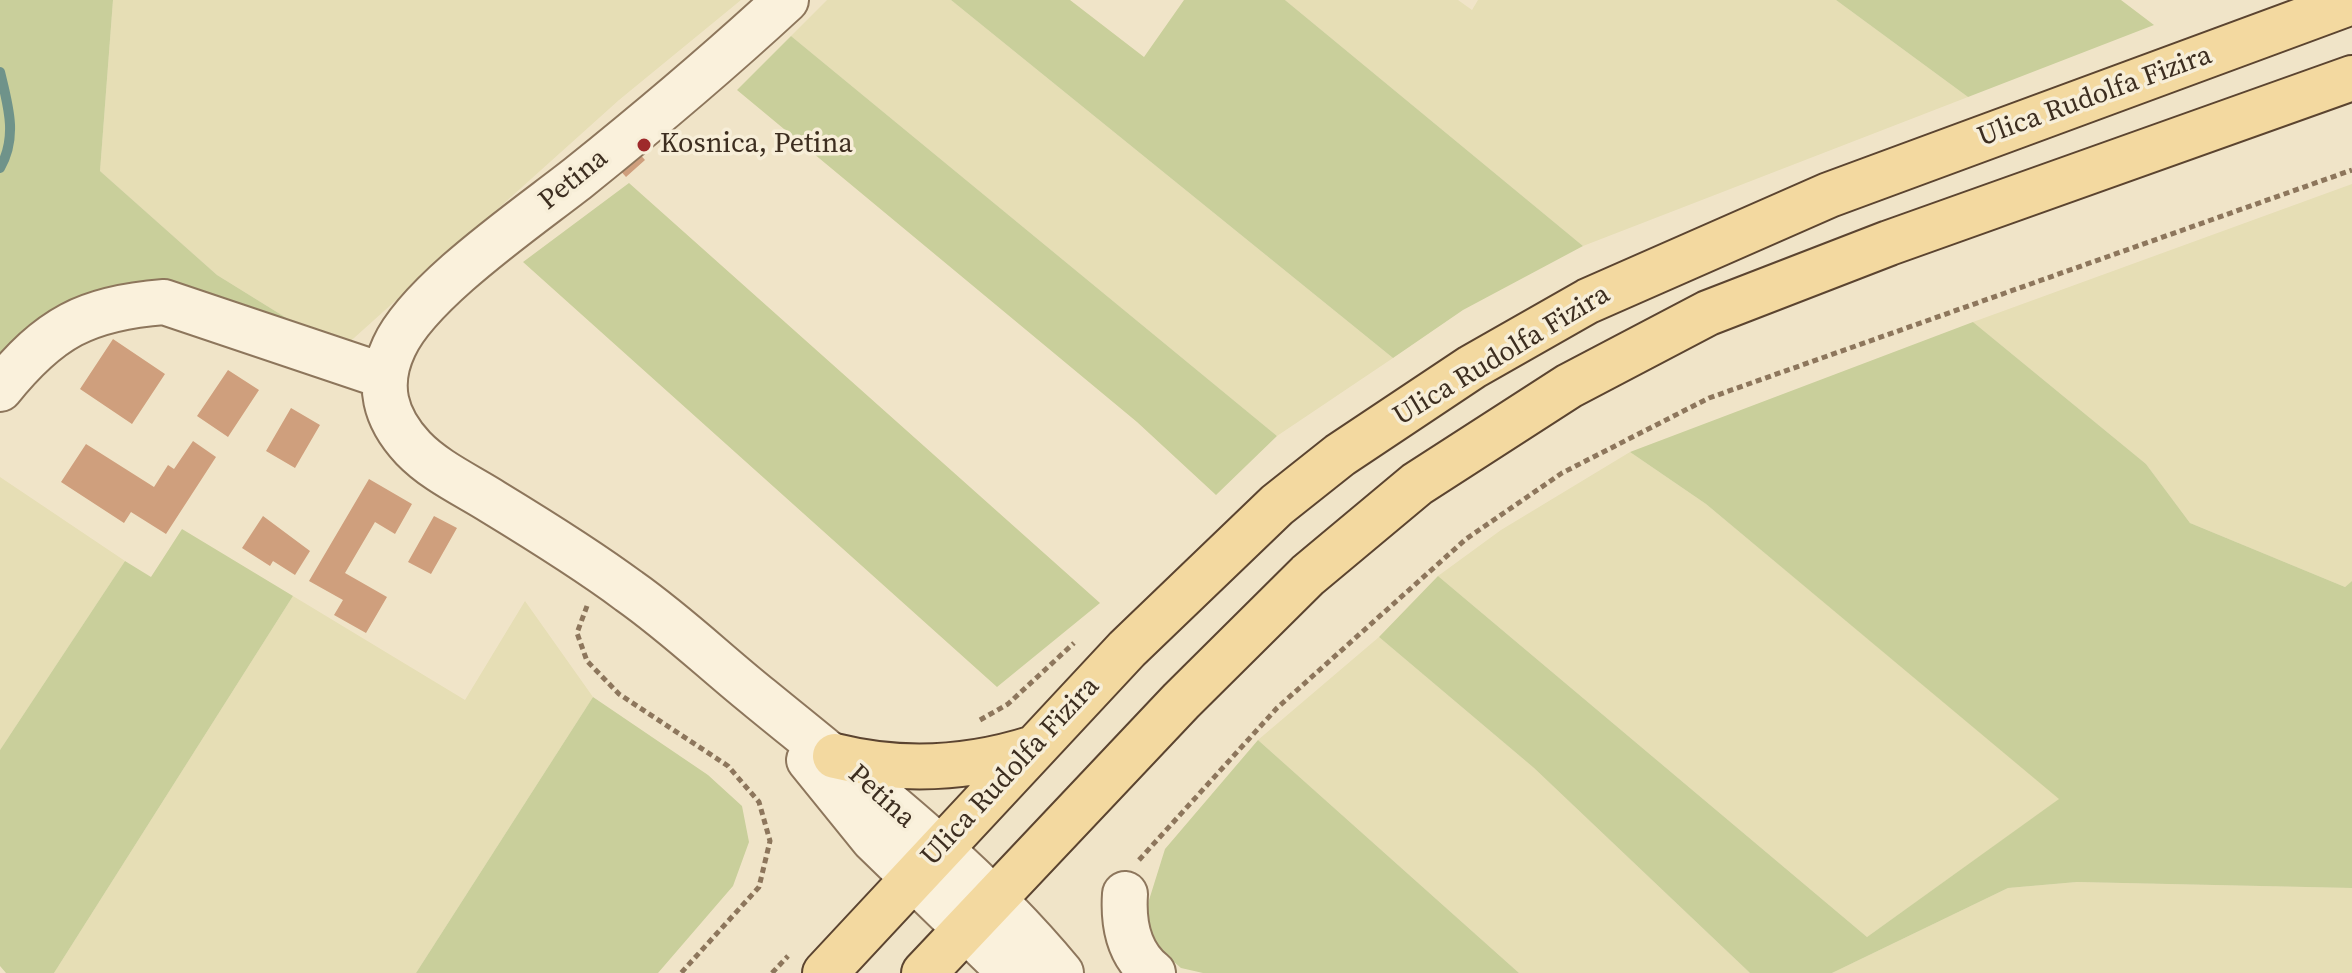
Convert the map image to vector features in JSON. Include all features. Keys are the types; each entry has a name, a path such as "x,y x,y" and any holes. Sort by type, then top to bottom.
{"main road":[{"name":"Ulica Rudolfa Fizira","path":"809,961 925,865 1127,649 1277,505 1340,455 1472,367 1575,308 1829,195 2352,2"},
{"path":"924,973 1181,701 1308,575 1417,484 1569,386 1708,313 1889,243 2352,78"},
{"path":"835,756 899,768 967,765 1034,748"}],"street":[{"name":"Petina","path":"786,0 613,149 438,292 409,320 393,348 384,376 383,395 390,415 413,448 445,473 601,571 698,643 760,699 835,756 925,865 978,915 1061,973"},
{"path":"0,389 50,335 104,312 129,305 164,302 384,376"},
{"name":"Petina","path":"760,699 860,824 925,865"},
{"path":"1125,894 1123,920 1140,963 1153,973"},
{"name":"Petina","path":"978,915 1011,973"}],"path":[{"path":"1125,894 1140,858 1277,708 1466,539 1562,473 1709,398 2352,170"},
{"path":"601,571 577,633 587,661 619,694 728,766 759,802 770,841 759,887 681,973"},
{"path":"772,973 809,961"}],"shaded area":[{"path":"113,0 741,0 619,100 344,347 309,332 217,275 100,171"},
{"path":"827,0 951,0 1393,358 1277,436 791,36"},
{"path":"1285,0 1458,0 1472,10 1478,0 1836,0 1968,97 1583,246"},
{"path":"2352,184 2352,581 2345,587 2190,523 2146,464 1973,322"},
{"path":"1630,452 1706,504 2060,799 1867,937 1438,576 1501,530"},
{"path":"0,477 125,561 0,750"},
{"path":"293,596 465,700 525,601 593,697 416,973 54,973"},
{"path":"1379,637 1534,768 1750,973 1519,973 1258,740"},
{"path":"2077,882 2352,888 2352,973 1832,973 2008,888"}],"green space":[{"path":"0,0 113,0 100,171 217,275 309,332 171,290 0,371"},
{"path":"951,0 1070,0 1144,57 1184,0 1285,0 1583,246 1463,310 1393,358"},
{"path":"1836,0 2121,0 2154,25 1968,97"},
{"path":"791,36 1277,436 1216,495 1137,422 737,90"},
{"path":"629,183 1100,603 997,687 523,262"},
{"path":"1973,322 2146,464 2190,523 2345,587 2352,581 2352,888 2077,882 2008,888 1832,973 1750,973 1534,768 1379,637 1438,576 1867,937 2059,799 1706,504 1630,452"},
{"path":"182,529 293,596 54,973 6,973 0,966 0,750 125,561 151,577"},
{"path":"593,697 708,775 742,806 749,842 733,886 658,973 416,973"},
{"path":"1258,740 1519,973 1203,973 1181,968 1139,932 1165,849"}],"building":[{"path":"637,151 645,160 626,177 618,168"},
{"path":"113,339 165,374 132,424 80,389"},
{"path":"228,370 259,390 228,437 197,416"},
{"path":"291,408 320,425 295,468 266,451"},
{"path":"193,441 216,457 166,534 131,512 124,523 61,482 86,444 154,487 168,465 174,469"},
{"path":"369,479 412,504 395,534 375,522 345,573 387,597 366,633 334,615 343,600 309,581"},
{"path":"263,516 310,551 295,575 273,561 270,566 242,548"},
{"path":"434,516 457,528 431,574 408,562"}],"waterway":[{"path":"0,72 10,121 9,145 0,168"}],"place":[{"name":"Kosnica, Petina","path":"644,145"}]}
